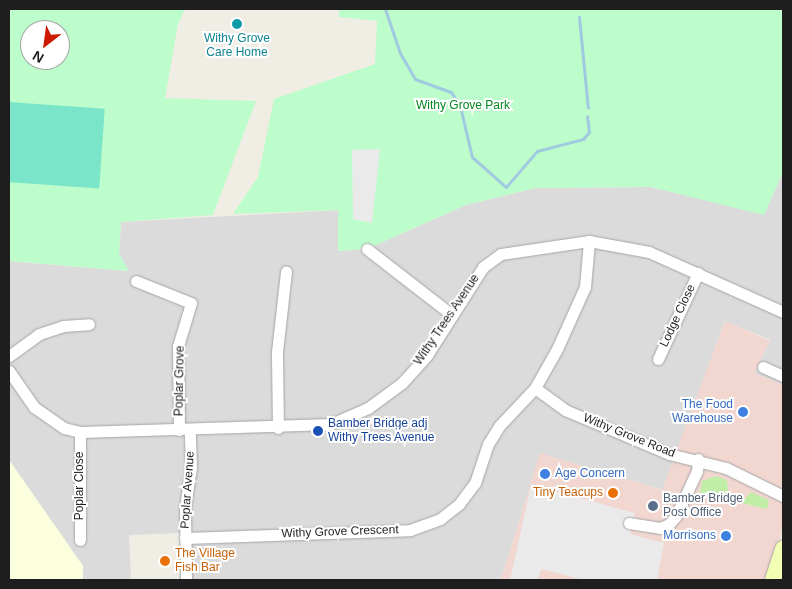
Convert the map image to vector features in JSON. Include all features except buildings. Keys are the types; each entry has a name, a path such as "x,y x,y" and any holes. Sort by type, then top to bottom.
{"main road":[{"path":"774,580 783,551"}],"street":[{"name":"Withy Trees Avenue","path":"9,371 34,407 58,424 80,432 278,428 331,424 349,418 388,396 426,354 483,267 501,254 589,241 630,246 782,309"},
{"name":"Withy Grove Crescent","path":"185,538 410,530 440,519 459,504 475,484 488,444 500,426 535,388 557,349 585,287 589,241"},
{"path":"367,249 452,315"},
{"path":"278,428 277,352 286,272"},
{"name":"Lodge Close","path":"658,359 698,274"},
{"name":"Poplar Grove","path":"136,281 191,303 178,346 184,430"},
{"path":"9,356 40,334 63,326 89,324"},
{"path":"763,367 783,376"},
{"name":"Withy Grove Road","path":"535,388 574,414 669,454 698,459 726,468 783,496"},
{"name":"Poplar Avenue","path":"184,430 191,467 185,507 186,580"},
{"name":"Poplar Close","path":"80,432 80,540"},
{"path":"629,523 660,528 671,522 697,471 698,459"}],"shaded area":[{"path":"380,149 372,223 353,219 352,150"},
{"path":"783,172 783,385 754,373 770,340 725,321 663,490 540,454 501,580 180,580 180,533 129,535 131,580 83,580 83,566 9,460 9,261 128,271 119,254 121,222 338,210 338,251 367,249 466,205 535,188 651,187 764,214"},
{"path":"725,321 770,341 754,373 783,385 783,528 769,580 501,580 540,453 662,490"},
{"path":"9,460 83,566 83,580 9,580"},
{"path":"531,485 635,513 630,534 664,543 657,580 585,580 541,569 537,580 510,580"}],"green space":[{"path":"9,9 185,9 178,24 165,98 256,101 213,215 121,222 119,254 129,271 9,261"},
{"name":"Withy Grove Park","path":"339,9 779,9 783,12 783,172 764,215 651,187 535,188 466,205 367,249 338,251 338,210 233,214 258,177 274,99 375,64 377,21 339,17"},
{"path":"9,102 105,109 99,189 9,182"},
{"path":"716,476 727,480 729,499 700,493 702,481"},
{"path":"751,492 769,500 767,509 741,503"}],"waterway":[{"path":"385,9 400,53 415,79 451,92 460,106 472,157 506,187 537,151 583,139 589,132 587,116"},
{"path":"579,17 588,108"}],"place":[{"name":"Withy Grove Care Home","path":"237,24"},
{"name":"The Food Warehouse","path":"743,412"},
{"name":"Bamber Bridge adj Withy Trees Avenue","path":"318,431"},
{"name":"Age Concern","path":"545,474"},
{"name":"Tiny Teacups","path":"613,493"},
{"name":"Bamber Bridge Post Office","path":"653,506"},
{"name":"Morrisons","path":"726,536"},
{"name":"The Village Fish Bar","path":"165,561"}]}
